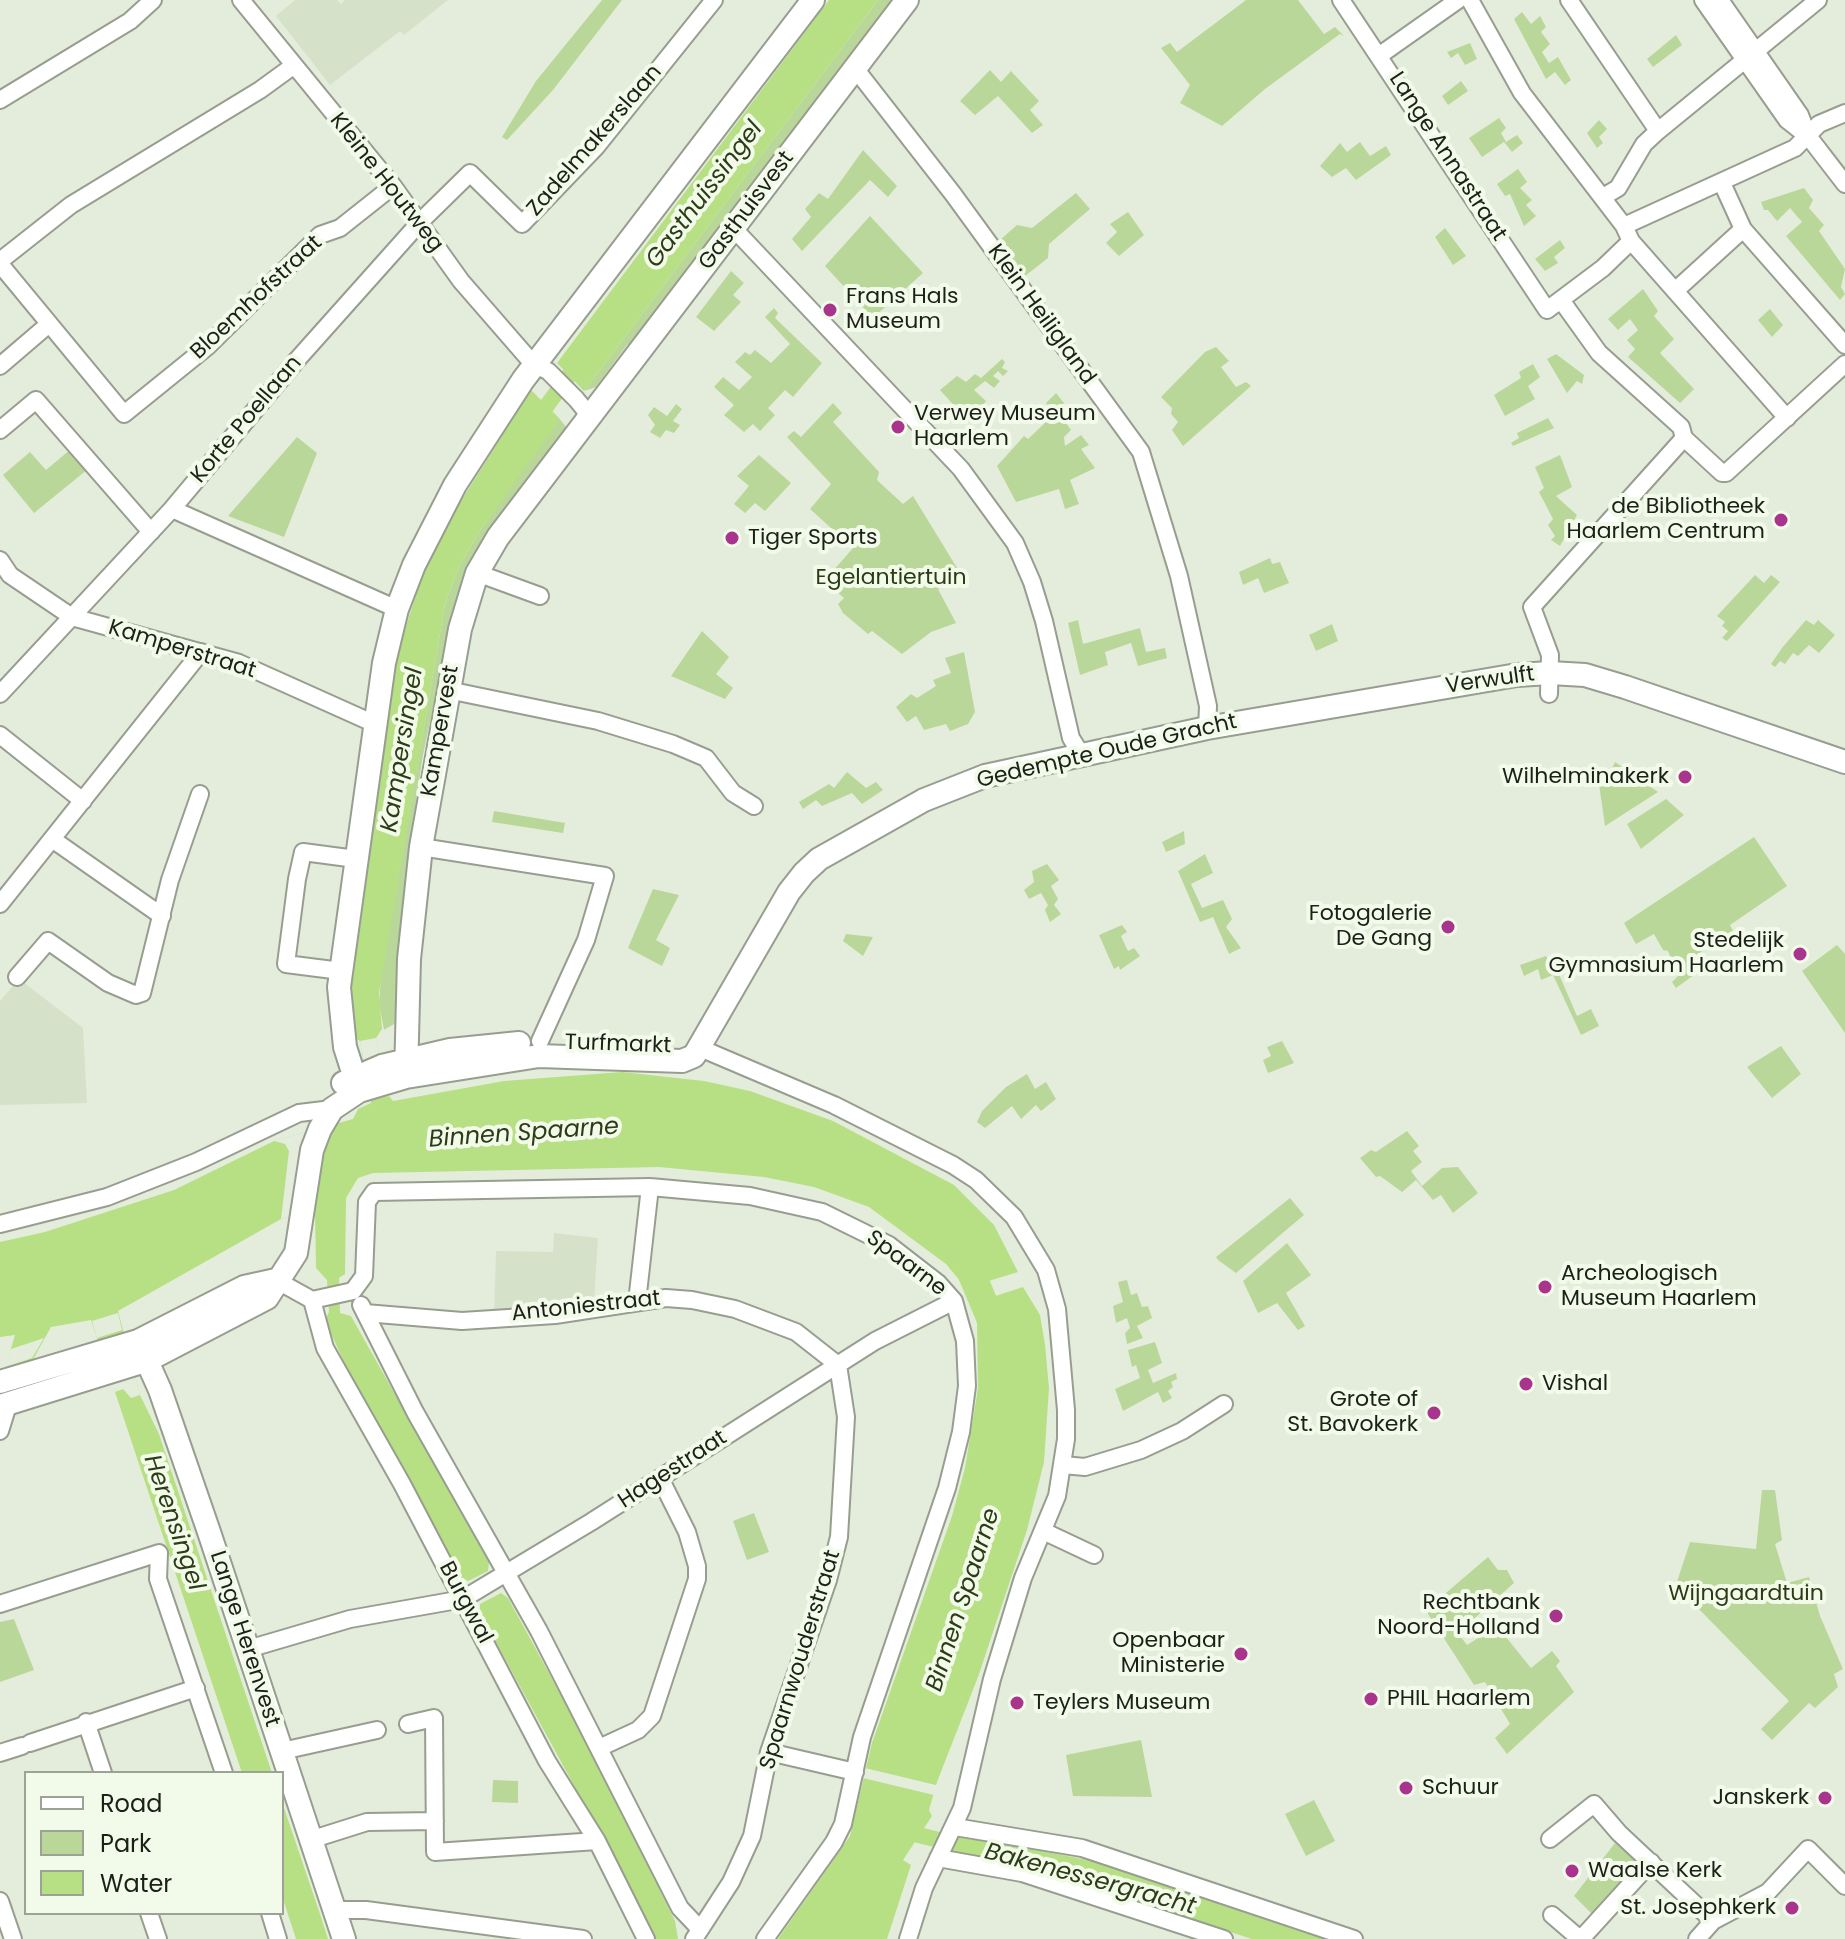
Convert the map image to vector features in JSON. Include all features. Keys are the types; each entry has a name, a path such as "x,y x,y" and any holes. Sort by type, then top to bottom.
{"street":[{"path":"0,100 130,21 153,0"},
{"name":"Kleine Houtweg","path":"241,0 421,221 429,238 461,281 541,368 576,399 585,410 587,422"},
{"name":"Zadelmakerslaan","path":"470,173 522,224 596,147 714,0"},
{"path":"378,1076 341,1017 341,971 375,724 397,609 442,508 541,368 813,0"},
{"name":"Gasthuisvest","path":"587,422 907,0"},
{"path":"1380,55 1458,0"},
{"path":"1470,0 1522,93 1628,233 1787,418 1845,364"},
{"path":"1569,0 1658,131"},
{"path":"1703,0 1750,58"},
{"path":"1720,0 1787,120 1808,136 1845,184"},
{"path":"1603,197 1618,188 1644,144 1658,131 1818,0"},
{"name":"Lange Annastraat","path":"1346,2 1554,305 1599,353 1681,427 1689,444 1726,473 1787,418"},
{"path":"0,366 49,324 0,262 71,205 260,90 293,66"},
{"name":"Klein Heiligland","path":"854,67 953,194 1141,452 1179,576 1208,706 1207,728"},
{"path":"1554,305 1628,233 1795,148 1819,124 1845,113"},
{"name":"Korte Poellaan","path":"0,694 172,509 296,361 421,221 470,173"},
{"path":"1722,183 1743,229 1845,345"},
{"name":"Bloemhofstraat","path":"49,324 124,414 208,346 320,235 340,228 393,186"},
{"path":"1675,291 1743,229"},
{"path":"735,230 961,469 1015,543 1040,608 1071,738 1081,754"},
{"path":"0,430 36,400 151,532"},
{"name":"Kampervest","path":"378,1076 409,959 421,847 448,690 460,629 477,573 498,537 587,422"},
{"path":"1549,684 1546,641 1532,607 1689,444"},
{"path":"172,509 397,609"},
{"name":"Kamperstraat","path":"0,560 5,580 72,617 239,663 375,724"},
{"path":"477,573 540,596"},
{"path":"0,904 201,652"},
{"name":"Verwulft","path":"1395,695 1517,675 1549,684 1585,675 1845,762"},
{"path":"448,690 598,721 673,744 706,758 733,793 754,806"},
{"name":"Gedempte Oude Gracht","path":"700,1048 789,892 819,859 924,800 985,776 1081,754 1395,695"},
{"path":"0,735 83,801"},
{"path":"17,977 48,941 108,983 136,995 142,993 170,880 200,794"},
{"path":"52,839 162,916"},
{"path":"421,847 605,876 586,940 540,1041"},
{"path":"341,971 286,964 303,852 356,859"},
{"name":"Turfmarkt","path":"317,1126 330,1092 450,1050 540,1041 700,1048"},
{"path":"700,1048 834,1105 953,1165 987,1189 1014,1217 1046,1270 1057,1309 1066,1410 1063,1465 1057,1496 1023,1578 992,1679 950,1839 908,1939"},
{"name":"Turfmarkt","path":"378,1076 539,1056 682,1061 694,1056 700,1048"},
{"path":"0,1224 107,1197 196,1162 299,1113 317,1126 293,1261 276,1280 267,1298 136,1353 0,1382"},
{"path":"637,1302 650,1187"},
{"name":"Spaarne","path":"333,1296 364,1276 367,1202 374,1192 650,1187 750,1196 822,1212 889,1245 938,1283 954,1301 965,1341 967,1386 961,1432 932,1537 862,1737 843,1824 834,1842 765,1939"},
{"path":"276,1280 333,1296 365,1313 599,1748 680,1908 697,1934"},
{"name":"Burgwal","path":"333,1296 325,1348 463,1599 547,1761 597,1841 646,1939"},
{"name":"Antoniestraat","path":"365,1313 462,1321 555,1315 666,1298 735,1309 796,1332 838,1365"},
{"name":"Hagestraat","path":"248,1649 350,1619 463,1599 904,1324 954,1301"},
{"name":"Lange Herenvest","path":"136,1353 248,1649 344,1939"},
{"path":"0,1431 4,1405 105,1362"},
{"name":"Spaarnwouderstraat","path":"697,1934 741,1864 752,1836 769,1752 828,1580 839,1537 846,1417 838,1365"},
{"path":"1063,1465 1085,1467 1141,1450 1182,1431 1224,1404"},
{"path":"599,1748 638,1730 652,1716 697,1579 697,1566 687,1532 660,1478"},
{"path":"1043,1531 1094,1555"},
{"path":"0,1604 159,1553 158,1579 223,1771"},
{"path":"0,1753 196,1688"},
{"path":"408,1724 434,1718 435,1852 597,1841"},
{"path":"86,1722 102,1771"},
{"path":"282,1751 377,1730"},
{"path":"769,1752 855,1772"},
{"path":"1550,1839 1594,1804 1605,1819 1713,1921"},
{"path":"310,1840 367,1822 435,1821"},
{"path":"950,1839 1022,1873 1224,1939"},
{"path":"950,1839 1082,1848 1354,1939"},
{"path":"1697,1939 1713,1921 1768,1892 1808,1849 1845,1886"},
{"path":"1552,1915 1580,1939 1651,1862"},
{"path":"0,1901 13,1939"},
{"path":"335,1910 351,1908 583,1939"},
{"path":"150,1915 158,1939"},
{"path":"271,1915 278,1939"}],"shaded area":[{"path":"295,0 337,0 341,4 345,0 448,0 404,35 400,31 330,85 276,16"},
{"path":"19,979 83,1028 87,1103 0,1105 0,1001"},
{"path":"554,1233 598,1238 594,1301 494,1312 496,1251 553,1252"}],"green space":[{"path":"602,0 622,0 553,90 507,140 502,137 536,81"},
{"path":"878,0 894,0 638,338 627,345 596,387 584,391"},
{"path":"1246,0 1298,0 1324,34 1335,27 1344,36 1340,34 1265,89 1222,126 1180,103 1190,85 1161,48 1170,43 1177,52"},
{"path":"1522,12 1531,24 1540,16 1546,27 1541,32 1550,44 1542,52 1549,63 1558,57 1571,80 1565,85 1555,72 1546,79 1514,19"},
{"path":"1676,35 1682,45 1653,67 1647,59"},
{"path":"1470,43 1477,59 1465,65 1458,53 1451,58 1447,52"},
{"path":"990,70 1001,82 1011,71 1039,101 1030,110 1043,125 1032,133 998,96 975,115 960,101"},
{"path":"1461,81 1468,91 1448,105 1442,96"},
{"path":"1499,118 1506,128 1501,133 1506,142 1517,135 1523,143 1512,152 1504,142 1482,157 1469,138"},
{"path":"1599,120 1607,129 1599,137 1603,143 1597,148 1587,133"},
{"path":"1360,142 1370,156 1386,146 1391,155 1356,180 1346,168 1332,177 1320,166 1340,143 1347,152"},
{"path":"863,150 897,186 888,197 870,180 802,251 792,239 811,217 805,209 819,193 828,199"},
{"path":"1518,169 1527,182 1520,188 1532,200 1526,205 1536,216 1524,226 1510,194 1505,196 1497,184"},
{"path":"1804,188 1813,200 1809,208 1824,225 1819,231 1845,269 1841,287 1845,294 1840,300 1786,236 1802,222 1790,208 1777,221 1768,210 1764,210 1761,202"},
{"path":"1076,193 1090,209 1049,244 1048,258 1025,276 1000,240 1017,225 1032,228"},
{"path":"1128,212 1144,235 1119,256 1106,243 1117,232 1110,224"},
{"path":"870,216 923,273 873,318 825,266"},
{"path":"1445,228 1466,256 1453,265 1435,237"},
{"path":"1560,240 1565,248 1554,257 1558,263 1545,271 1535,259"},
{"path":"731,271 744,283 733,295 741,302 714,331 696,317"},
{"path":"1643,289 1658,311 1654,316 1674,339 1660,353 1694,389 1680,403 1628,357 1635,349 1627,340 1638,330 1630,319 1618,330 1608,319"},
{"path":"774,308 778,313 775,318 822,363 793,397 785,390 768,408 775,415 760,431 753,424 744,432 724,415 734,405 714,387 723,377 739,390 752,377 735,362 745,352 750,355 755,350 771,363 790,344 765,317"},
{"path":"1770,309 1783,325 1772,337 1758,320"},
{"path":"1216,347 1229,361 1221,367 1236,387 1246,382 1251,386 1183,446 1172,430 1178,422 1171,414 1172,408 1161,397 1205,352"},
{"path":"1556,354 1584,375 1582,384 1577,381 1567,393 1547,359"},
{"path":"1002,359 1005,362 1002,368 1008,371 1003,376 998,371 993,376 1000,381 994,388 985,381 974,390 986,401 970,423 940,390 957,376 966,382 975,374 981,378"},
{"path":"1533,364 1540,377 1528,386 1535,399 1505,416 1494,395 1521,378 1519,372"},
{"path":"1056,393 1064,403 1058,412 1071,430 1064,437 1065,446 1081,435 1089,445 1081,449 1095,468 1070,480 1079,504 1065,509 1059,489 1016,502 997,466 1024,436 1028,439 1048,420 1046,415 1051,409 1046,403"},
{"name":"Egelantiertuin","path":"833,403 842,413 833,422 879,472 877,480 903,504 913,496 962,576 938,589 956,623 931,632 902,654 872,631 868,634 843,613 838,604 844,598 824,581 853,548 810,509 831,484 787,437 794,431 801,437"},
{"path":"676,404 682,409 673,421 680,425 674,433 666,430 660,438 650,432 655,425 648,415 654,407 667,416"},
{"path":"558,417 567,428 486,535 466,571 454,607 423,755 411,834 396,962 400,963 399,1014 394,1024 384,1030 379,1003 381,978 445,604 459,566 481,529"},
{"path":"1548,418 1554,428 1513,446 1511,443 1519,438 1517,433"},
{"path":"297,437 317,453 284,537 228,516"},
{"path":"71,449 88,469 34,513 3,475 30,452 46,470"},
{"path":"759,455 791,483 765,511 755,503 745,513 734,504 749,486 737,476"},
{"path":"1560,455 1572,487 1556,496 1577,515 1560,546 1551,540 1555,536 1548,525 1553,519 1539,492 1544,488 1535,467"},
{"path":"1270,558 1272,564 1280,562 1289,583 1264,593 1258,578 1243,585 1239,572"},
{"path":"1755,575 1764,583 1771,575 1780,582 1727,641 1722,638 1728,631 1722,626 1725,622 1717,616"},
{"path":"1078,620 1083,644 1140,628 1146,652 1165,648 1167,658 1138,666 1131,643 1105,652 1108,665 1080,675 1068,623"},
{"path":"1806,620 1814,625 1818,620 1835,635 1819,653 1809,645 1798,656 1793,653 1785,664 1780,661 1775,667 1771,664"},
{"path":"1332,624 1338,641 1316,651 1309,635"},
{"path":"702,631 729,657 716,674 733,688 725,699 671,676"},
{"path":"964,652 975,712 968,724 950,731 946,724 924,730 916,716 907,722 896,707 911,694 917,698 936,686 933,680 951,673 945,658"},
{"path":"1615,762 1658,792 1605,826 1597,770 1611,771"},
{"path":"847,772 866,788 876,782 883,790 862,804 852,793 822,806 816,800 803,809 799,802 829,784 834,788"},
{"path":"1666,799 1684,815 1641,849 1627,824"},
{"path":"494,811 565,823 563,833 492,822"},
{"path":"1184,831 1185,844 1166,852 1162,842"},
{"path":"1754,837 1787,886 1730,925 1733,931 1690,959 1698,972 1676,988 1672,982 1678,976 1668,951 1663,950 1654,934 1636,944 1624,923"},
{"path":"1205,854 1213,873 1191,884 1202,908 1223,900 1232,919 1226,927 1241,948 1229,954 1213,917 1200,922 1178,871"},
{"path":"1047,864 1059,880 1051,886 1058,899 1054,905 1061,914 1050,922 1045,910 1048,905 1041,893 1029,899 1024,890 1034,882 1032,871"},
{"path":"653,889 679,895 656,940 670,948 662,966 628,948"},
{"path":"1122,925 1127,932 1121,936 1128,951 1134,948 1140,956 1120,970 1119,966 1114,969 1099,935"},
{"path":"846,934 873,937 863,956 843,941"},
{"path":"1837,945 1845,954 1845,1033 1802,971"},
{"path":"1546,956 1551,964 1572,959 1573,963 1558,972 1577,1016 1591,1009 1599,1026 1581,1035 1553,975 1541,980 1538,969 1524,976 1520,965"},
{"path":"1282,1041 1294,1063 1268,1073 1263,1060 1271,1056 1267,1047"},
{"path":"1781,1046 1801,1074 1772,1098 1747,1067"},
{"path":"1027,1074 1035,1089 1046,1082 1056,1099 1041,1111 1036,1105 1021,1119 1012,1106 985,1128 977,1122 982,1111 1006,1087"},
{"path":"1407,1131 1419,1146 1413,1151 1422,1162 1411,1171 1422,1186 1442,1168 1458,1167 1478,1193 1453,1213 1441,1195 1433,1200 1416,1180 1402,1192 1380,1176 1376,1177 1360,1158 1371,1150 1376,1152"},
{"path":"1290,1198 1304,1215 1236,1273 1218,1260 1216,1257"},
{"path":"1287,1243 1311,1275 1286,1293 1305,1326 1298,1330 1277,1303 1258,1313 1243,1281"},
{"path":"1127,1280 1131,1295 1137,1293 1142,1307 1148,1306 1152,1318 1137,1326 1143,1338 1127,1344 1125,1333 1130,1328 1127,1318 1116,1323 1113,1306 1123,1302 1118,1282"},
{"path":"1155,1342 1162,1363 1148,1370 1153,1383 1176,1373 1177,1379 1171,1382 1173,1387 1168,1391 1172,1398 1163,1403 1158,1392 1123,1411 1115,1389 1140,1378 1136,1365 1132,1367 1128,1350"},
{"name":"Wijngaardtuin","path":"1762,1490 1775,1490 1782,1540 1775,1544 1787,1583 1809,1577 1820,1616 1843,1669 1834,1674 1838,1687 1815,1708 1809,1703 1772,1740 1761,1729 1789,1701 1693,1603 1670,1603 1690,1542 1756,1549"},
{"path":"754,1513 769,1552 747,1560 733,1521"},
{"path":"1488,1557 1498,1570 1507,1570 1514,1583 1458,1633 1467,1645 1497,1626 1531,1668 1552,1651 1560,1661 1556,1666 1574,1692 1507,1754 1495,1738 1510,1724 1485,1682 1474,1685 1438,1629 1443,1626 1438,1617 1432,1621 1426,1610"},
{"path":"14,1619 34,1670 0,1682 0,1622"},
{"path":"1141,1740 1152,1797 1073,1796 1066,1755"},
{"path":"493,1780 518,1781 518,1803 492,1802"},
{"path":"1314,1800 1335,1841 1306,1856 1285,1814"},
{"path":"1615,1843 1642,1866 1596,1918 1574,1896"}],"water":[{"path":"829,0 878,0 584,391 557,363"},
{"path":"531,390 558,417 557,423 481,529 459,566 445,604 379,993 382,1029 376,1038 389,1096 393,1101 504,1081 622,1072 704,1081 750,1091 833,1121 954,1185 994,1225 1018,1272 966,1288 946,1264 869,1207 814,1187 764,1177 659,1167 373,1173 358,1178 346,1198 345,1274 339,1278 340,1313 351,1316 489,1562 488,1571 468,1581 457,1574 353,1382 325,1320 329,1312 327,1280 316,1268 315,1210 281,1219 118,1311 140,1395 159,1434 271,1771 241,1771 91,1320 51,1327 0,1419 3,1376 15,1335 0,1337 0,1242 45,1232 174,1190 274,1141 353,1119 358,1109 371,1103 360,1041 353,1037 350,998 396,658 424,569 442,531"},
{"path":"1023,1287 1040,1315 1045,1345 1049,1388 1044,1462 1027,1530 978,1677 937,1782 929,1810 932,1816 903,1860 911,1865 887,1939 778,1939 850,1836 872,1743 952,1516 965,1468 978,1388 977,1323 971,1304"},
{"path":"501,1593 508,1598 598,1763 675,1921 678,1939 653,1939 614,1859 480,1613 480,1604"},
{"path":"284,1808 328,1939 296,1939 284,1902"},
{"path":"974,1838 1114,1865 1335,1939 1252,1939 1047,1873 960,1852"}],"pier":[{"path":"376,1038 389,1096 371,1100 360,1041"},
{"path":"335,1124 324,1144 315,1210 281,1219 289,1151 285,1144 274,1141"},
{"path":"118,1313 122,1330 97,1338 92,1321"},
{"path":"124,1335 140,1395 131,1398 123,1389 115,1392 98,1344"},
{"path":"44,1338 32,1358 5,1367 11,1349"},
{"path":"865,1768 940,1786 938,1796 863,1778"}],"waterway":[{"name":"Gasthuissingel","path":"534,423 582,358"},
{"name":"Binnen Spaarne","path":"962,1251 997,1334"},
{"name":"Bakenessergracht","path":"902,1831 984,1851"}],"place":[{"name":"Frans Hals Museum","path":"830,310"},
{"name":"Verwey Museum Haarlem","path":"898,427"},
{"name":"de Bibliotheek Haarlem Centrum","path":"1781,520"},
{"name":"Tiger Sports","path":"732,538"},
{"name":"Wilhelminakerk","path":"1685,777"},
{"name":"Fotogalerie De Gang","path":"1448,927"},
{"name":"Stedelijk Gymnasium Haarlem","path":"1800,954"},
{"name":"Archeologisch Museum Haarlem","path":"1545,1287"},
{"name":"Vishal","path":"1526,1384"},
{"name":"Grote of St. Bavokerk","path":"1434,1413"},
{"name":"Rechtbank Noord-Holland","path":"1556,1616"},
{"name":"Openbaar Ministerie","path":"1241,1654"},
{"name":"PHIL Haarlem","path":"1371,1699"},
{"name":"Teylers Museum","path":"1017,1703"},
{"name":"Schuur","path":"1406,1788"},
{"name":"Janskerk","path":"1825,1798"},
{"name":"Waalse Kerk","path":"1572,1871"},
{"name":"St. Josephkerk","path":"1792,1908"}],"water label":[{"name":"Kampersingel","path":"403,750"},
{"name":"Herensingel","path":"173,1523"}]}
